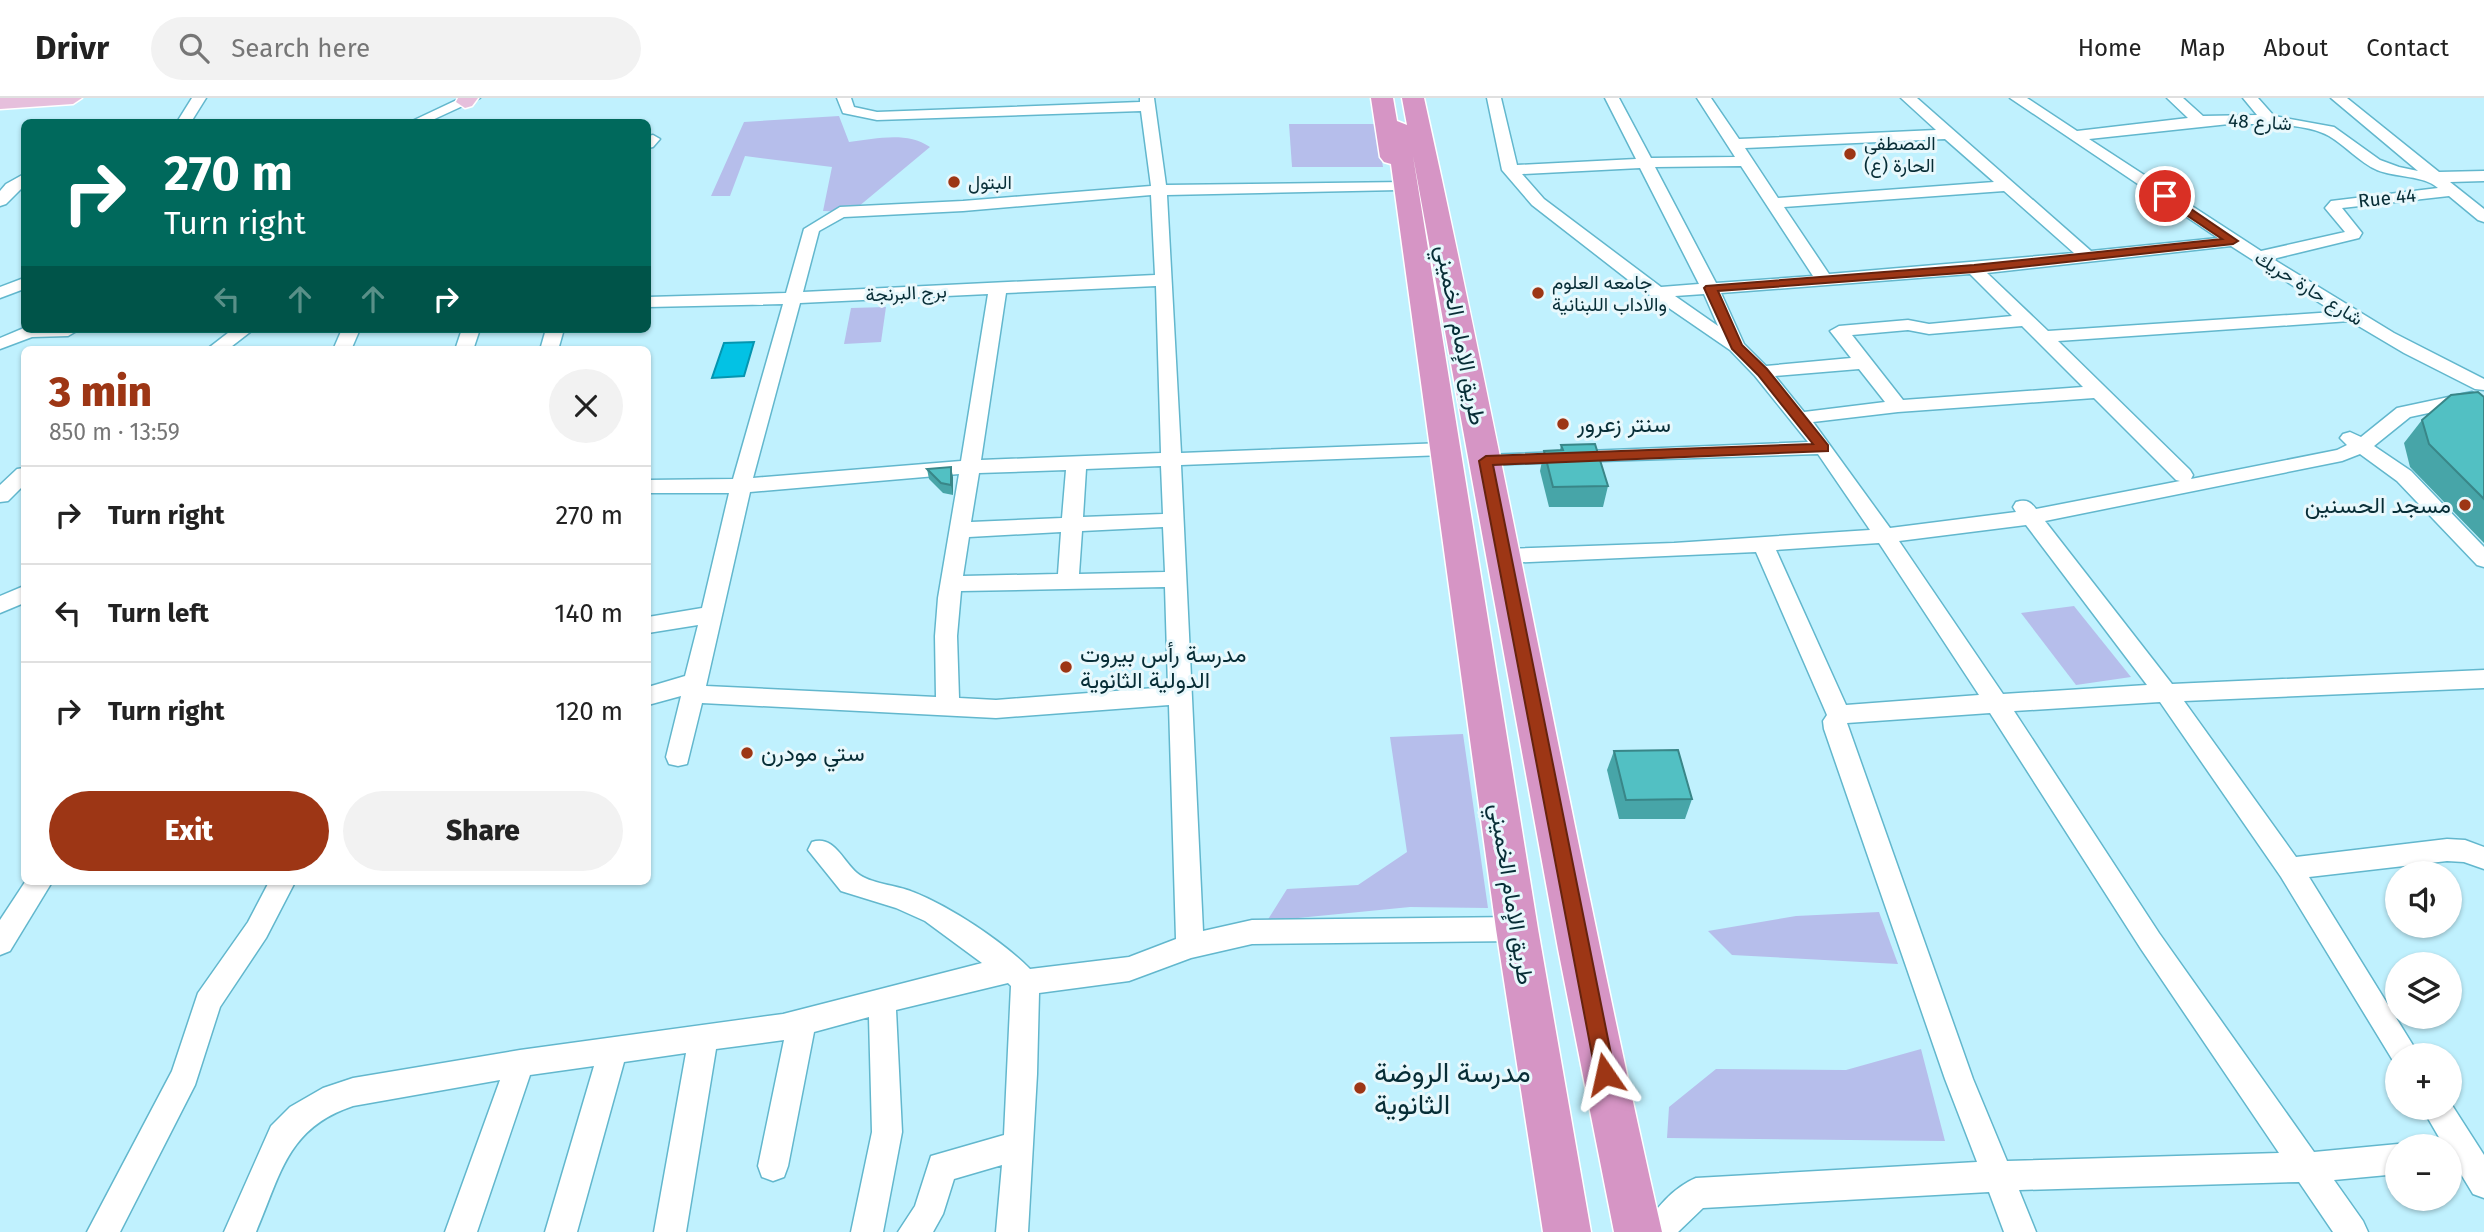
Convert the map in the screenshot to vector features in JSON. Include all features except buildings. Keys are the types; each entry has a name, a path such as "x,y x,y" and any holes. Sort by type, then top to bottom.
{"highway":[{"path":"1382,98 1412,187 1435,163 1424,98"},
{"name":"طريق الإمام الخميني","path":"1394,98 1412,187 1426,320 1444,449 1517,929 1567,1232"},
{"name":"طريق الإمام الخميني","path":"1413,98 1412,187 1461,322 1559,840 1638,1232"},
{"path":"1426,320 1461,322"},
{"path":"1503,839 1559,840"}],"main road":[{"path":"0,103 73,98"}],"street":[{"path":"186,119 199,98"},
{"path":"844,98 848,110 877,116 1147,102 1159,190 1164,280 1190,946"},
{"path":"1494,98 1510,170 1553,215 1736,346 1762,372 1823,448 1996,703 2150,941 2352,1232"},
{"path":"1612,98 1710,288 1736,346"},
{"path":"1704,98 1825,279"},
{"path":"1908,98 2089,258"},
{"name":"شارع حارة حريك","path":"2017,98 2258,257 2478,391"},
{"path":"2174,98 2198,119"},
{"path":"2250,98 2271,122"},
{"path":"2338,98 2484,217"},
{"path":"424,119 468,100"},
{"path":"437,114 449,119"},
{"name":"شارع 48","path":"2075,136 2198,119 2271,122 2324,128 2384,168 2433,176 2484,176"},
{"path":"1734,144 1950,134"},
{"path":"1510,170 1744,161"},
{"path":"0,201 21,181"},
{"path":"1772,203 2008,186"},
{"path":"678,757 741,486 812,229 840,212 963,206 1159,190 1412,187"},
{"name":"Rue 44","path":"2258,257 2353,236 2354,233 2333,208 2337,204 2452,191"},
{"path":"1657,292 1974,269 2233,241"},
{"path":"1974,269 2183,475"},
{"name":"برج البرنجة","path":"651,302 794,298 1164,280"},
{"path":"0,293 21,285"},
{"path":"948,707 946,636 951,584 998,288"},
{"path":"2045,337 2353,316"},
{"path":"1898,406 1839,331 1908,325 1929,329 2028,320"},
{"path":"4,345 28,333"},
{"path":"221,346 239,333"},
{"path":"1762,372 1863,363"},
{"path":"1504,549 1763,544 2026,511 2316,461 2355,442 2404,412 2478,391"},
{"path":"1800,418 1898,406 2099,392"},
{"path":"2026,511 2183,475 2355,442 2410,481 2484,560"},
{"path":"1486,461 1823,448"},
{"path":"651,486 741,486 970,467 1444,449"},
{"path":"1068,581 1076,464"},
{"path":"0,496 21,477"},
{"path":"0,496 21,495"},
{"path":"2026,511 2166,693 2290,869 2397,1043"},
{"path":"961,530 1174,520"},
{"path":"1504,549 1671,538 1881,531"},
{"path":"1763,544 1839,716"},
{"path":"951,584 1175,579"},
{"path":"0,605 21,595"},
{"path":"651,624 713,614"},
{"path":"2021,1232 1959,1079 1836,729 1835,721 1839,716 1851,712 2166,693 2484,679"},
{"path":"651,695 693,688 996,709 1180,695"},
{"path":"821,850 850,883 934,913 1019,976"},
{"path":"2290,869 2447,850 2465,851 2484,858"},
{"path":"0,943 37,885"},
{"path":"103,1232 185,1074 208,1002 257,930 280,885"},
{"path":"240,1232 282,1136 300,1117 323,1102 353,1092 520,1063 703,1040 802,1023 882,1002 1019,976 1129,969 1190,946 1252,932 1517,929"},
{"path":"1013,1232 1019,1146 1019,976"},
{"path":"867,1232 869,1203 885,1146 882,1002"},
{"path":"774,1166 802,1023"},
{"path":"670,1232 703,1040"},
{"path":"561,1232 613,1051"},
{"path":"461,1232 520,1063"},
{"path":"2445,1120 2484,1183"},
{"path":"914,1232 928,1214 942,1167 1019,1146"},
{"path":"1659,1232 1696,1193 1997,1176 2309,1167 2385,1160"}],"shaded area":[{"path":"839,116 849,142 901,138 921,142 930,147 852,212 823,211 832,167 745,156 730,196 711,196 744,122"},
{"path":"1289,124 1376,124 1383,167 1292,167"},
{"path":"886,307 881,342 844,344 851,308"},
{"path":"754,342 744,376 712,378 724,343"},
{"path":"2074,606 2131,677 2076,685 2021,613"},
{"path":"1463,734 1488,908 1410,907 1267,921 1287,889 1358,885 1407,852 1390,737"},
{"path":"1879,912 1898,964 1732,955 1708,931 1796,916"},
{"path":"1921,1049 1945,1141 1667,1138 1669,1107 1716,1069 1846,1070"}],"place":[{"name":"المصطفى الحارة (ع)","path":"1850,154"},
{"name":"البتول","path":"954,182"},
{"name":"جامعه العلوم والاداب اللبنانية","path":"1538,293"},
{"name":"سنتر زعرور","path":"1563,424"},
{"name":"مسجد الحسنين","path":"2465,505"},
{"name":"مدرسة رأس بيروت الدولية الثانوية","path":"1066,667"},
{"name":"ستي مودرن","path":"747,753"},
{"name":"مدرسة الروضة الثانوية","path":"1360,1088"}],"route":[{"path":"1605,1074 1486,461 1823,448 1762,372 1736,346 1710,288 1974,269 2233,241 2165,196"}]}
